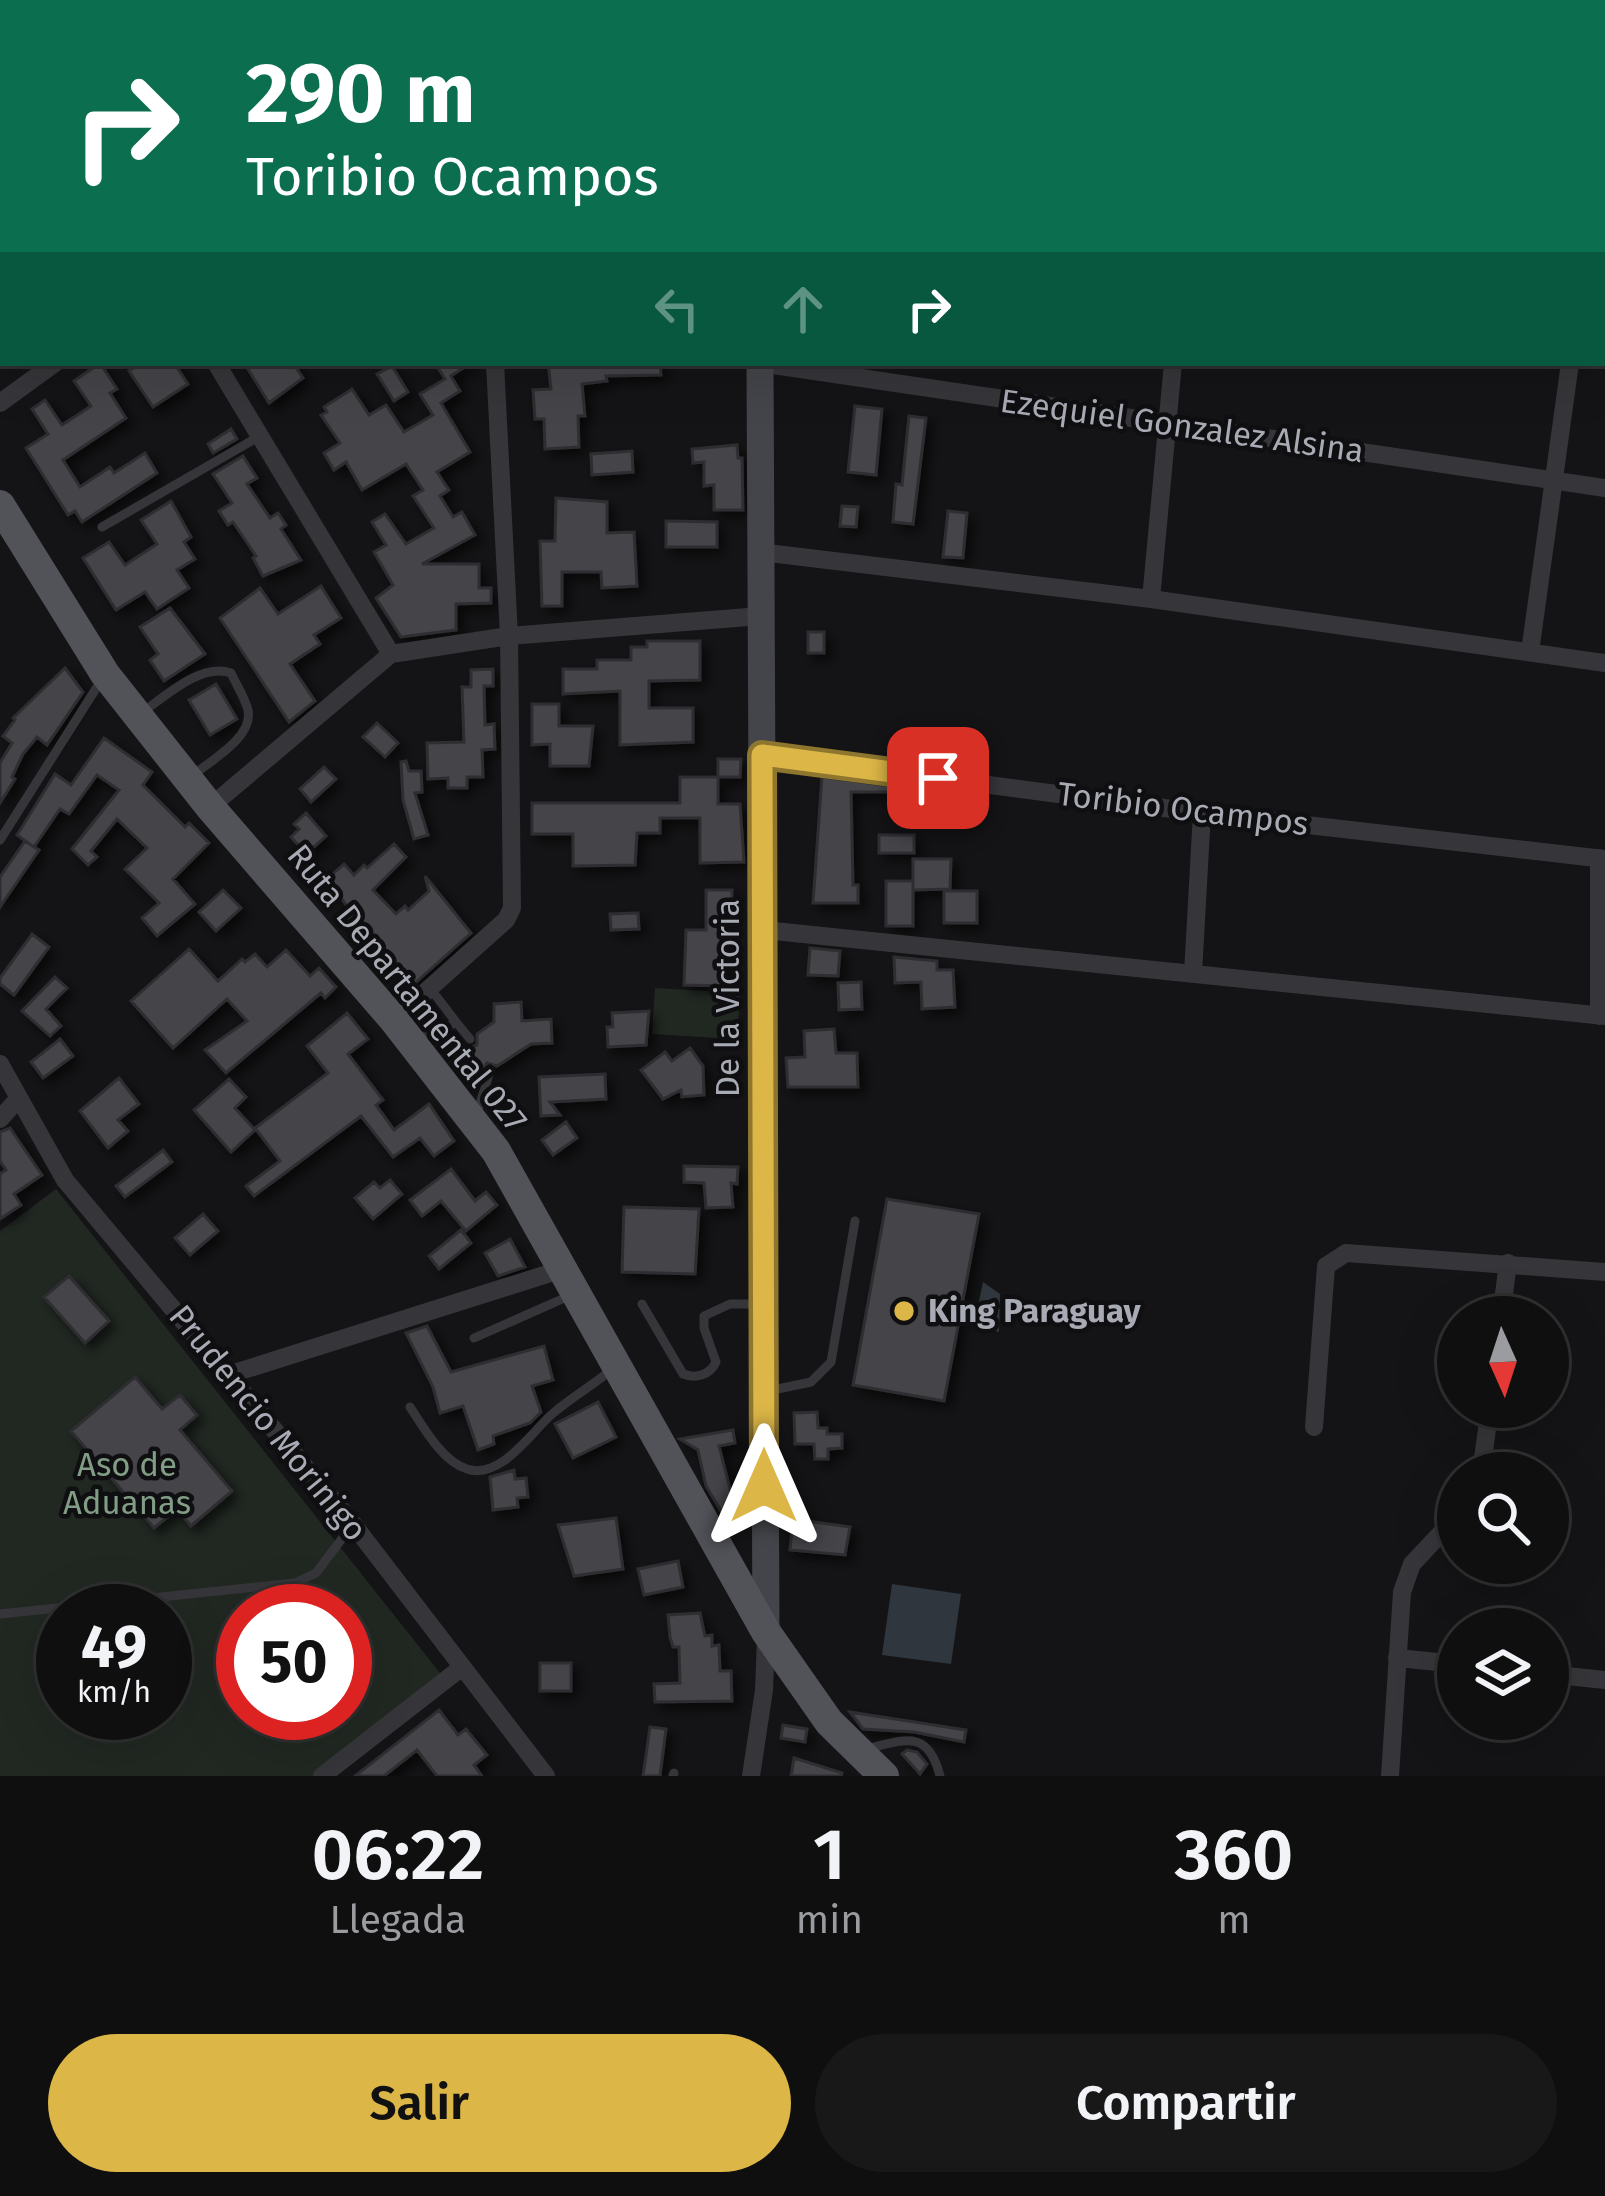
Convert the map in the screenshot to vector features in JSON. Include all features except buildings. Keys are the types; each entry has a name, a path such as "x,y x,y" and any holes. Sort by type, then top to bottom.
{"main road":[{"name":"De la Victoria","path":"760,366 766,1632"},
{"name":"Ruta Departamental 027","path":"0,505 105,674 137,716 402,1029 496,1151 766,1632 829,1722 884,1776"}],"street":[{"path":"0,404 52,366"},
{"path":"218,366 391,654"},
{"path":"402,1029 430,988 506,920 512,908 509,636 495,366"},
{"name":"Ezequiel Gonzalez Alsina","path":"780,366 1605,488"},
{"path":"1151,599 1173,366"},
{"path":"1530,652 1570,366"},
{"path":"760,552 1151,599 1605,664"},
{"path":"210,807 391,654 509,636 760,616"},
{"name":"Toribio Ocampos","path":"762,755 1202,813 1602,858"},
{"path":"1193,973 1202,813"},
{"path":"764,930 1602,1016 1602,858"},
{"name":"Prudencio Morinigo","path":"0,1064 65,1180 353,1523 547,1776"},
{"path":"0,1118 18,1099"},
{"path":"1314,1427 1326,1266 1346,1253 1605,1272"},
{"path":"1504,1296 1508,1263"},
{"path":"231,1374 567,1282"},
{"path":"1390,1776 1402,1592 1412,1564 1437,1537"},
{"path":"751,1776 764,1690 766,1632"},
{"path":"1397,1658 1437,1662"},
{"path":"322,1776 461,1668"},
{"path":"1569,1676 1605,1680"}],"lane":[{"path":"102,527 260,436"},
{"path":"137,716 197,676 215,669 231,673 248,711 248,724 188,779"},
{"path":"0,841 105,674"},
{"path":"430,988 470,1039"},
{"path":"402,1029 436,1033 456,1022"},
{"path":"474,1122 490,1071"},
{"path":"764,1391 812,1382 831,1362 855,1221"},
{"path":"474,1338 567,1282"},
{"path":"642,1304 683,1374 695,1376 707,1373 716,1362 704,1316 730,1304 764,1304"},
{"path":"410,1408 453,1460 466,1469 481,1471 512,1454 552,1414 615,1367"},
{"path":"0,1614 295,1583 316,1574 353,1523"},
{"path":"859,1751 909,1739 922,1743 935,1758 940,1776"}],"green space":[{"path":"655,988 740,993 737,1039 652,1034"},
{"name":"Aso de Aduanas","path":"56,1189 369,1584 216,1584 216,1740 357,1740 313,1776 0,1776 0,1231"},
{"name":"Aso de Aduanas","path":"372,1587 440,1673 372,1728"}],"shaded area":[{"path":"983,1282 1000,1294 999,1332 974,1325"},
{"path":"892,1584 961,1594 951,1664 882,1655"}],"place":[{"name":"King Paraguay","path":"904,1311"}],"route":[{"path":"764,1486 762,755 938,778"}]}
